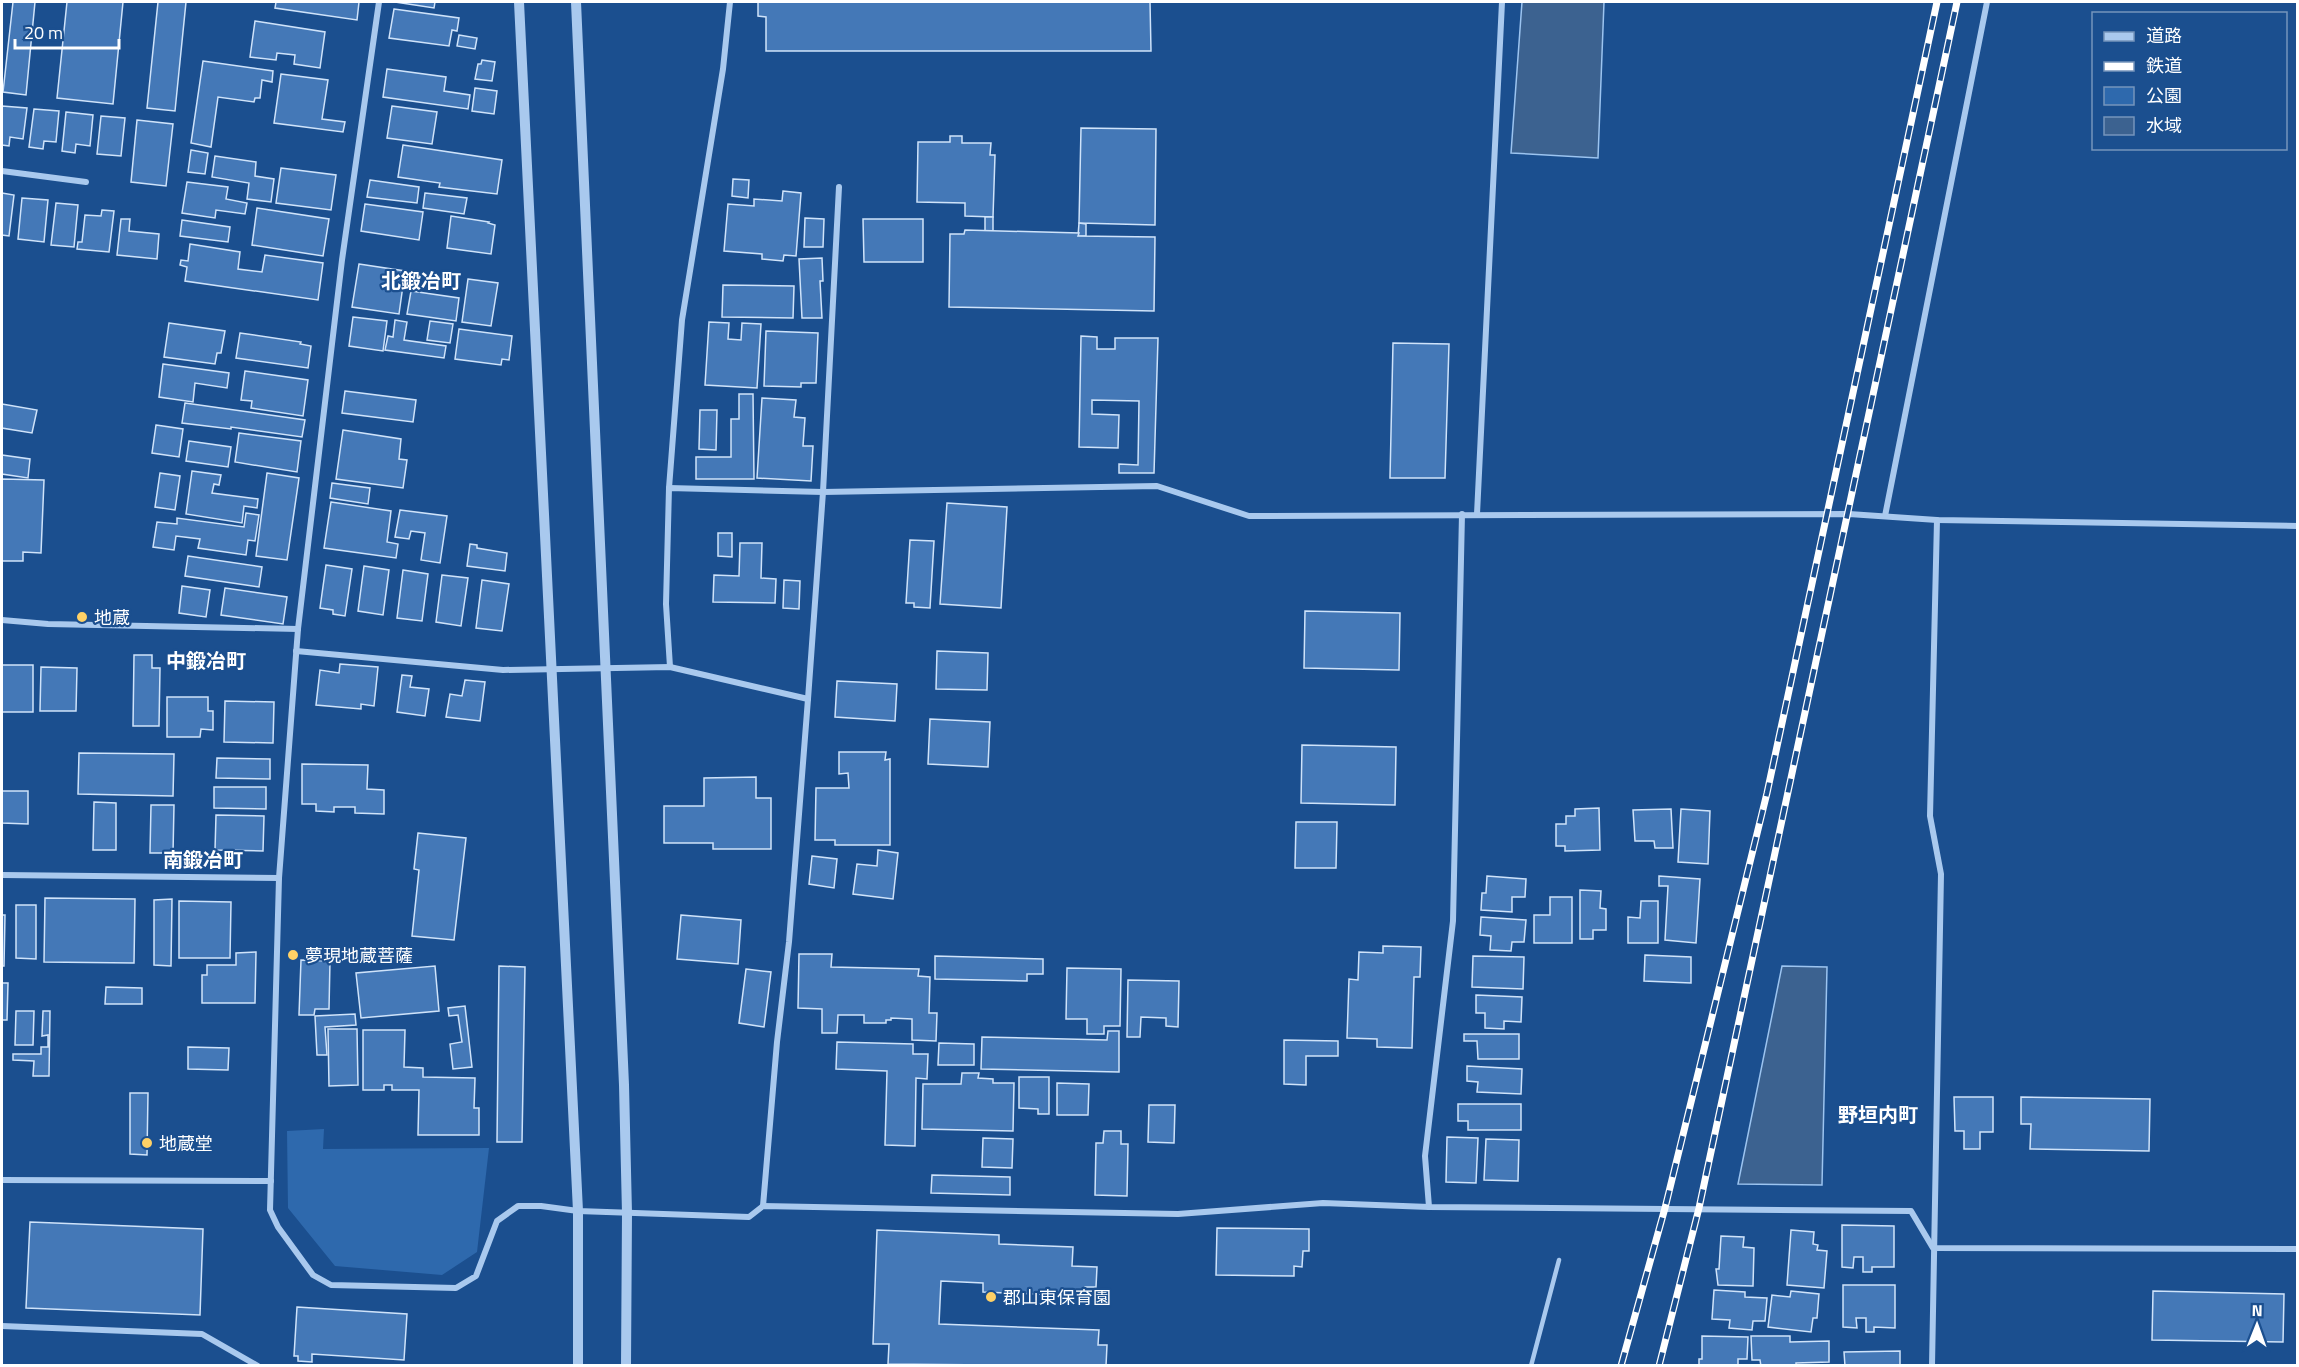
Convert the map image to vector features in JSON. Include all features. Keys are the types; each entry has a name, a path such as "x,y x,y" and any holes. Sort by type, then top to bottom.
{"street":[{"path":"379,2 342,260 298,629 279,878 270,1210 278,1227 313,1275 331,1285 456,1288 476,1276 497,1221 518,1206 541,1206 578,1211 749,1217 763,1206 1178,1214 1323,1203 1429,1207 1911,1211 1933,1248"},
{"path":"519,2 578,1211 578,1365"},
{"path":"576,2 623,1073 627,1213 626,1365"},
{"path":"670,668 666,604 669,488 681,320 723,69 730,2"},
{"path":"1477,514 1503,2"},
{"path":"1885,516 1987,2"},
{"path":"2,171 86,182"},
{"path":"763,1206 777,1042 789,942 808,699 823,492 839,187"},
{"path":"669,488 823,492 1157,486 1249,516 1849,514 1937,520 2298,526"},
{"path":"1429,1207 1425,1156 1453,921 1462,514"},
{"path":"1932,1365 1941,874 1930,816 1937,520"},
{"path":"2,620 48,624 298,629"},
{"path":"296,651 503,670 670,668 808,699"},
{"path":"2,875 279,878"},
{"path":"2,1180 270,1181"},
{"path":"1933,1248 2298,1249"},
{"path":"2,1326 202,1334 258,1365"}],"lane":[{"path":"1531,1365 1559,1260"}],"green space":[{"path":"324,1129 323,1149 489,1148 477,1252 442,1275 335,1266 288,1208 287,1131"}],"water":[{"path":"1522,2 1604,2 1598,158 1511,153"},
{"path":"1782,966 1827,967 1822,1185 1738,1184"}],"building":[{"path":"13,2 35,2 26,95 3,92"},
{"path":"67,2 123,2 113,104 57,98"},
{"path":"158,2 186,2 175,111 147,108"},
{"path":"276,2 359,2 357,20 275,8"},
{"path":"395,2 435,2 434,8"},
{"path":"758,2 1150,2 1151,51 766,51 766,17 758,16"},
{"path":"394,9 459,18 457,31 452,30 449,46 389,38"},
{"path":"255,21 325,32 320,68 294,64 295,55 277,53 276,60 250,57"},
{"path":"459,35 477,38 475,49 457,46"},
{"path":"482,60 495,62 492,81 475,79 478,64 481,64"},
{"path":"203,61 273,71 272,82 262,80 260,98 255,98 254,102 218,97 211,147 191,143"},
{"path":"387,69 446,77 444,91 470,95 468,109 383,97"},
{"path":"281,74 328,80 322,119 345,122 343,132 274,123"},
{"path":"475,88 497,91 494,114 472,111"},
{"path":"2,106 27,108 23,139 10,137 9,146 2,145"},
{"path":"392,106 437,112 432,144 387,138"},
{"path":"34,109 59,111 56,142 44,141 43,149 29,147"},
{"path":"66,112 93,115 90,146 76,144 75,153 62,151"},
{"path":"101,116 125,118 121,156 97,154"},
{"path":"137,120 173,124 166,186 131,182"},
{"path":"1081,128 1156,129 1155,225 1079,223"},
{"path":"950,136 962,136 962,143 991,143 990,155 995,155 993,217 965,216 965,203 917,202 918,142 950,142"},
{"path":"403,145 502,160 497,194 439,187 440,183 398,177"},
{"path":"191,150 208,153 205,174 188,172"},
{"path":"215,156 256,162 255,176 274,179 271,202 247,199 249,183 212,177"},
{"path":"281,168 336,175 331,210 276,203"},
{"path":"733,179 749,180 748,198 732,196"},
{"path":"370,180 419,187 417,203 367,197"},
{"path":"187,182 228,187 226,199 247,203 245,214 216,210 215,218 182,213"},
{"path":"783,191 801,193 796,256 784,255 783,261 762,259 762,254 724,251 728,204 754,206 754,199 782,201"},
{"path":"2,193 14,195 9,236 2,235"},
{"path":"425,193 467,198 464,214 423,208"},
{"path":"22,198 48,200 44,242 18,239"},
{"path":"56,203 78,205 74,247 51,245"},
{"path":"365,204 423,212 419,240 361,231"},
{"path":"257,208 329,219 323,256 252,245"},
{"path":"102,210 114,211 109,252 77,249 78,242 82,242 85,215 101,216"},
{"path":"451,216 495,225 491,254 447,248"},
{"path":"985,217 993,217 993,231 985,231"},
{"path":"805,218 824,219 823,247 804,247"},
{"path":"121,219 130,219 129,231 159,234 157,259 117,255"},
{"path":"863,219 923,219 923,262 864,262"},
{"path":"182,220 230,227 228,242 180,236"},
{"path":"1079,223 1086,224 1086,236 1078,236"},
{"path":"965,230 1079,233 1078,236 1155,237 1154,311 949,307 950,234 964,234"},
{"path":"190,244 240,252 238,269 262,272 265,255 323,263 318,300 185,281 187,267 180,265 181,260 188,261"},
{"path":"822,258 823,281 820,281 822,318 802,318 799,259"},
{"path":"359,264 405,271 399,314 352,307"},
{"path":"468,279 498,283 491,326 462,322"},
{"path":"723,285 794,286 793,318 722,317"},
{"path":"411,291 459,298 456,321 407,314"},
{"path":"353,317 387,321 383,351 349,346"},
{"path":"395,320 407,322 404,340 446,346 444,358 385,350 388,336 393,337"},
{"path":"430,321 453,324 450,343 427,340"},
{"path":"709,322 729,323 728,339 741,340 742,323 761,324 757,388 705,385"},
{"path":"169,323 225,331 221,353 217,353 215,364 164,357"},
{"path":"459,329 512,336 509,360 502,359 501,365 455,359"},
{"path":"766,331 818,333 816,383 801,383 801,387 764,386"},
{"path":"240,333 301,342 300,344 311,346 308,368 236,358"},
{"path":"1081,336 1097,337 1097,349 1115,349 1115,338 1158,338 1154,473 1119,473 1119,464 1138,465 1139,401 1092,400 1092,414 1119,415 1118,448 1079,447"},
{"path":"1393,343 1449,344 1445,478 1390,478"},
{"path":"163,364 229,373 227,388 195,383 193,402 159,397"},
{"path":"245,371 308,380 303,416 251,408 252,401 241,400"},
{"path":"345,391 416,400 413,422 342,413"},
{"path":"739,394 753,394 754,479 696,479 696,457 731,457 731,419 739,419"},
{"path":"762,398 796,400 794,417 805,418 803,446 813,446 811,481 757,478"},
{"path":"185,403 305,420 302,437 182,423"},
{"path":"2,404 37,410 32,433 2,428"},
{"path":"700,410 717,410 716,450 699,449"},
{"path":"156,425 183,429 179,457 152,453"},
{"path":"343,430 401,439 399,459 407,460 403,488 336,479"},
{"path":"239,433 301,441 297,472 235,462"},
{"path":"189,441 231,447 228,467 186,461"},
{"path":"2,455 30,459 28,478 2,474"},
{"path":"192,471 221,475 219,485 214,484 212,493 258,499 257,508 244,506 242,523 186,514"},
{"path":"160,473 180,476 175,510 155,507"},
{"path":"267,473 299,478 287,560 256,556"},
{"path":"2,479 44,480 41,553 23,552 23,561 2,561"},
{"path":"332,483 370,488 368,504 330,498"},
{"path":"331,502 391,511 387,542 398,544 396,558 324,548"},
{"path":"947,503 1007,507 1001,608 940,604"},
{"path":"400,510 447,516 440,563 421,560 425,533 411,531 409,539 395,537"},
{"path":"246,513 259,515 255,541 248,540 246,555 198,548 200,539 176,536 174,550 153,547 157,522 177,524 177,518 244,527"},
{"path":"718,533 732,533 732,557 718,556"},
{"path":"910,540 934,541 930,608 914,607 914,603 906,603"},
{"path":"740,543 762,543 761,578 776,579 775,603 713,602 714,575 739,576"},
{"path":"470,544 477,545 477,548 507,553 505,571 467,566"},
{"path":"188,556 262,567 259,587 185,576"},
{"path":"326,565 352,569 345,616 333,614 333,610 320,608"},
{"path":"364,566 389,570 383,615 358,611"},
{"path":"403,570 428,574 422,621 397,618"},
{"path":"442,575 468,578 461,626 436,622"},
{"path":"482,580 509,584 502,631 476,628"},
{"path":"784,580 800,581 799,609 783,608"},
{"path":"182,586 210,590 206,617 179,613"},
{"path":"225,588 287,597 283,624 221,615"},
{"path":"1305,611 1400,613 1399,670 1304,668"},
{"path":"937,651 988,653 987,690 936,689"},
{"path":"134,655 152,655 152,668 160,668 159,726 133,726"},
{"path":"340,664 378,667 374,706 361,704 361,709 316,705 320,670 339,673"},
{"path":"2,665 33,665 33,712 2,712"},
{"path":"41,667 77,668 76,711 40,711"},
{"path":"402,675 412,676 410,687 429,689 425,716 397,712"},
{"path":"465,680 485,682 480,721 446,717 450,694 462,696"},
{"path":"837,681 897,684 895,721 835,717"},
{"path":"167,697 208,697 208,711 213,711 213,730 201,729 200,737 167,737"},
{"path":"225,701 274,702 273,743 224,742"},
{"path":"930,719 990,722 988,767 928,764"},
{"path":"1302,745 1396,747 1395,805 1301,803"},
{"path":"839,752 886,752 885,760 890,759 890,845 835,845 835,840 815,840 816,788 849,788 848,773 839,774"},
{"path":"79,753 174,754 173,796 78,794"},
{"path":"217,758 270,759 270,779 216,778"},
{"path":"302,764 368,765 367,789 384,790 384,814 355,813 355,807 334,807 334,812 316,811 316,804 302,804"},
{"path":"756,777 756,798 771,798 771,849 713,849 713,843 664,843 664,806 704,806 704,778"},
{"path":"214,787 266,787 266,809 214,808"},
{"path":"2,791 28,791 28,824 2,823"},
{"path":"94,802 116,803 116,850 93,850"},
{"path":"151,805 174,805 173,853 150,853"},
{"path":"1599,808 1600,850 1565,851 1565,846 1556,846 1556,824 1566,824 1566,816 1575,816 1575,809"},
{"path":"1671,809 1673,848 1655,848 1654,841 1635,841 1633,810"},
{"path":"1681,809 1710,811 1708,864 1678,862"},
{"path":"216,815 264,816 263,851 215,850"},
{"path":"1296,822 1337,822 1336,868 1295,868"},
{"path":"418,833 466,838 454,940 412,936 419,870 414,869"},
{"path":"878,850 898,853 893,899 853,894 857,864 877,866"},
{"path":"812,856 837,859 834,888 809,884"},
{"path":"1487,876 1526,879 1525,897 1512,897 1512,912 1481,910 1482,893 1486,893"},
{"path":"1659,876 1700,879 1696,943 1665,940 1668,886 1659,886"},
{"path":"1580,890 1601,891 1600,908 1606,909 1606,930 1593,930 1593,939 1580,939"},
{"path":"1550,897 1572,897 1572,943 1534,943 1534,915 1550,915"},
{"path":"45,898 135,899 134,963 44,962"},
{"path":"172,899 171,966 154,965 154,900"},
{"path":"179,901 231,902 230,958 179,958"},
{"path":"1641,901 1658,901 1658,943 1628,943 1628,917 1640,918"},
{"path":"16,905 36,905 36,959 16,958"},
{"path":"2,915 5,915 4,966 2,966"},
{"path":"681,915 741,920 738,964 677,959"},
{"path":"1481,917 1526,920 1524,942 1512,942 1511,951 1490,950 1491,936 1480,935"},
{"path":"1383,946 1421,947 1420,977 1414,977 1412,1048 1377,1047 1377,1039 1347,1038 1349,979 1358,980 1359,952 1383,953"},
{"path":"256,952 255,1003 202,1003 202,975 207,975 207,965 236,965 236,953"},
{"path":"799,954 832,954 831,967 919,969 918,976 930,977 929,1013 937,1013 936,1041 912,1040 912,1019 891,1018 891,1020 886,1020 886,1023 864,1023 864,1015 838,1015 837,1033 822,1033 822,1009 798,1008"},
{"path":"1645,955 1691,957 1691,983 1644,981"},
{"path":"935,956 1043,959 1043,974 1027,974 1027,981 935,979"},
{"path":"1473,956 1524,957 1523,989 1472,987"},
{"path":"301,960 330,961 329,1009 315,1009 314,1015 299,1015"},
{"path":"435,966 439,1011 361,1018 356,973"},
{"path":"499,966 525,967 522,1142 497,1142"},
{"path":"1067,968 1121,969 1120,1026 1104,1026 1104,1034 1087,1034 1087,1019 1066,1019"},
{"path":"746,969 771,972 764,1027 739,1023"},
{"path":"1128,980 1179,981 1178,1027 1166,1026 1166,1018 1141,1017 1140,1037 1127,1037"},
{"path":"2,983 8,983 7,1020 2,1020"},
{"path":"106,987 142,988 142,1004 105,1004"},
{"path":"1476,995 1522,997 1521,1022 1504,1021 1504,1029 1485,1028 1485,1013 1476,1013"},
{"path":"465,1006 472,1067 453,1069 450,1044 462,1042 458,1015 449,1016 448,1008"},
{"path":"16,1011 34,1011 33,1045 15,1045"},
{"path":"43,1011 50,1011 49,1076 33,1076 34,1061 13,1060 13,1054 41,1054 41,1047 48,1047 48,1035 42,1036"},
{"path":"355,1014 356,1025 325,1027 327,1055 317,1055 315,1016"},
{"path":"328,1029 357,1029 358,1085 329,1086"},
{"path":"363,1030 405,1030 404,1067 423,1068 423,1077 475,1078 474,1108 479,1108 479,1135 418,1135 419,1090 392,1090 392,1085 384,1085 384,1090 363,1090"},
{"path":"1108,1031 1119,1031 1119,1072 981,1069 982,1037 1107,1040"},
{"path":"1464,1034 1519,1034 1519,1059 1478,1059 1477,1041 1464,1041"},
{"path":"1284,1040 1338,1041 1338,1056 1306,1056 1306,1085 1284,1084"},
{"path":"837,1042 913,1044 913,1054 928,1054 927,1079 916,1078 915,1146 885,1145 887,1071 836,1069"},
{"path":"939,1043 974,1044 974,1065 938,1065"},
{"path":"188,1047 229,1048 228,1070 188,1069"},
{"path":"1467,1066 1522,1069 1521,1094 1477,1092 1478,1082 1467,1081"},
{"path":"962,1073 979,1073 978,1078 993,1079 993,1083 1014,1083 1013,1131 922,1129 923,1084 961,1084"},
{"path":"1019,1077 1049,1077 1049,1114 1038,1114 1038,1109 1019,1108"},
{"path":"1057,1083 1089,1084 1088,1115 1057,1115"},
{"path":"130,1093 148,1093 147,1155 130,1154"},
{"path":"1954,1097 1993,1097 1993,1132 1980,1132 1980,1149 1964,1149 1964,1131 1955,1131"},
{"path":"2021,1097 2150,1099 2149,1151 2030,1149 2031,1124 2021,1124"},
{"path":"1458,1104 1521,1104 1521,1130 1468,1130 1468,1121 1458,1121"},
{"path":"1149,1105 1175,1105 1174,1143 1148,1142"},
{"path":"1104,1131 1121,1131 1121,1144 1128,1144 1127,1196 1095,1195 1096,1143 1103,1143"},
{"path":"1447,1137 1478,1138 1476,1183 1446,1182"},
{"path":"983,1138 1013,1139 1012,1168 982,1167"},
{"path":"1486,1139 1519,1140 1518,1181 1484,1180"},
{"path":"932,1175 1010,1177 1010,1195 931,1193"},
{"path":"30,1222 203,1229 200,1315 26,1308"},
{"path":"1842,1225 1894,1226 1894,1267 1872,1267 1872,1272 1863,1272 1863,1257 1854,1257 1853,1268 1842,1267"},
{"path":"1217,1228 1309,1229 1309,1251 1303,1251 1302,1267 1294,1266 1294,1276 1216,1275"},
{"path":"877,1230 999,1235 999,1244 1073,1247 1072,1266 1097,1267 1096,1287 1085,1287 1084,1296 983,1292 983,1283 941,1281 939,1324 1099,1330 1098,1345 1107,1345 1106,1366 888,1364 889,1344 873,1344"},
{"path":"1791,1230 1814,1232 1813,1244 1818,1245 1817,1250 1827,1251 1824,1288 1787,1285"},
{"path":"1721,1236 1744,1237 1743,1247 1754,1248 1753,1286 1718,1285 1716,1269 1719,1269"},
{"path":"1843,1285 1895,1285 1895,1328 1874,1327 1874,1332 1866,1332 1866,1318 1856,1318 1857,1328 1843,1327"},
{"path":"1714,1290 1745,1292 1745,1297 1767,1298 1765,1321 1753,1321 1752,1330 1729,1328 1730,1320 1712,1319"},
{"path":"1791,1291 1819,1294 1817,1318 1813,1318 1811,1332 1768,1327 1772,1295 1790,1297"},
{"path":"2153,1291 2284,1294 2283,1342 2152,1340"},
{"path":"297,1307 407,1314 404,1360 312,1354 312,1362 298,1361 298,1356 294,1356"},
{"path":"1702,1336 1748,1337 1747,1359 1738,1359 1738,1366 1699,1366 1699,1359 1702,1359"},
{"path":"1751,1336 1790,1336 1790,1342 1829,1341 1829,1362 1796,1363 1796,1366 1761,1366 1760,1360 1752,1360"},
{"path":"1900,1351 1900,1366 1845,1366 1844,1352"}],"railway":[{"path":"1621,1366 1665,1208 1767,793 1937,2"},
{"path":"1659,1366 1699,1208 1957,2"}],"place":[{"name":"地蔵","path":"82,617"},
{"name":"夢現地蔵菩薩","path":"293,955"},
{"name":"地蔵堂","path":"147,1143"},
{"name":"郡山東保育園","path":"991,1297"}],"district":[{"name":"北鍛冶町","path":"421,280"},
{"name":"中鍛冶町","path":"206,660"},
{"name":"南鍛冶町","path":"203,859"},
{"name":"野垣内町","path":"1878,1114"}]}
